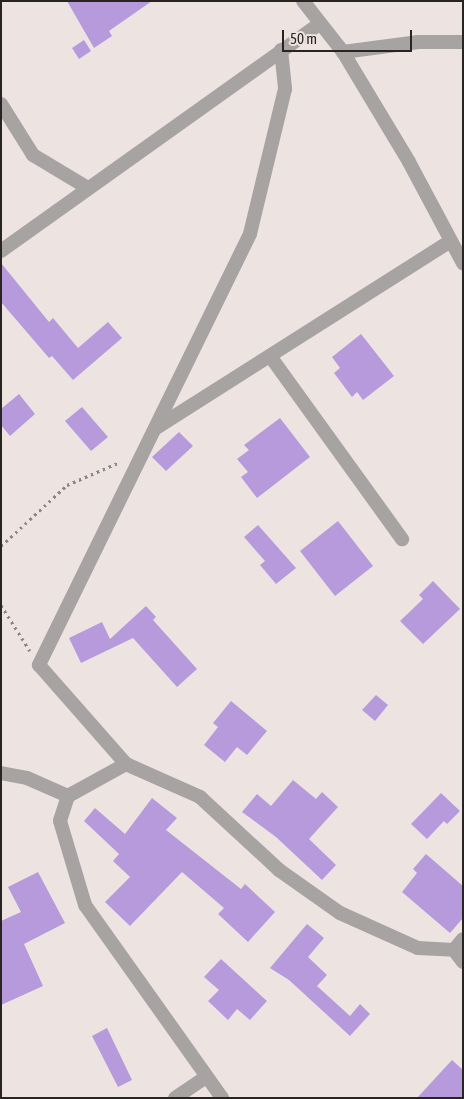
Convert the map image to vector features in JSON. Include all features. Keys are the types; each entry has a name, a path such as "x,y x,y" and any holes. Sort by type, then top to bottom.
{"street":[{"path":"303,1 318,25 343,52 409,162 463,263"},
{"path":"1,250 318,25"},
{"path":"343,52 418,42 463,42"},
{"path":"281,50 285,89 250,234 39,665 126,764 200,797 280,870 340,913 418,948 458,944 463,962"},
{"path":"1,104 33,155 88,188"},
{"path":"156,428 451,241"},
{"path":"270,356 402,539"},
{"path":"126,764 68,796 60,821 85,905 222,1098"},
{"path":"1,773 27,778 68,796"},
{"path":"175,1098 206,1077"}],"path":[{"path":"1,546 67,485 142,453"},
{"path":"1,605 39,665"}],"building":[{"path":"67,1 152,1 109,31 112,36 94,48"},
{"path":"84,40 91,51 79,59 72,48"},
{"path":"1,263 49,322 53,318 78,348 108,322 122,338 73,380 52,356 49,358 1,302"},
{"path":"361,334 394,376 363,400 357,392 352,397 334,373 340,368 332,357"},
{"path":"19,394 35,414 10,436 1,425 1,409"},
{"path":"82,407 108,437 91,451 65,421"},
{"path":"280,418 310,457 257,498 241,477 248,472 237,459 249,450 244,445"},
{"path":"179,432 193,446 166,471 152,457"},
{"path":"338,521 373,566 335,596 300,551"},
{"path":"258,525 296,568 276,584 260,565 265,561 244,537"},
{"path":"433,581 460,609 423,644 400,621 423,599 419,595"},
{"path":"146,606 156,617 153,620 197,669 177,687 133,638 81,663 69,638 102,622 110,639"},
{"path":"376,695 388,705 375,721 362,710"},
{"path":"231,701 267,731 247,755 237,747 225,762 204,745 218,727 213,723"},
{"path":"293,780 316,799 322,792 338,807 309,839 336,865 322,880 276,837 242,812 257,794 271,806"},
{"path":"441,793 460,811 447,824 444,821 427,839 411,824"},
{"path":"152,798 177,818 166,830 241,889 245,884 275,912 248,942 218,914 224,908 182,872 130,926 105,902 130,877 113,861 119,854 84,821 95,808 125,834"},
{"path":"426,854 463,886 463,918 450,933 402,892 417,873 413,869"},
{"path":"38,872 65,923 24,944 43,986 1,1005 1,921 21,912 8,887"},
{"path":"307,924 324,938 308,957 327,975 317,986 350,1016 360,1004 370,1014 350,1036 289,980 270,968"},
{"path":"221,959 267,1001 250,1020 237,1009 228,1020 208,1001 219,990 204,977"},
{"path":"107,1028 132,1080 118,1087 92,1036"},
{"path":"452,1060 463,1070 463,1098 417,1098"}]}
